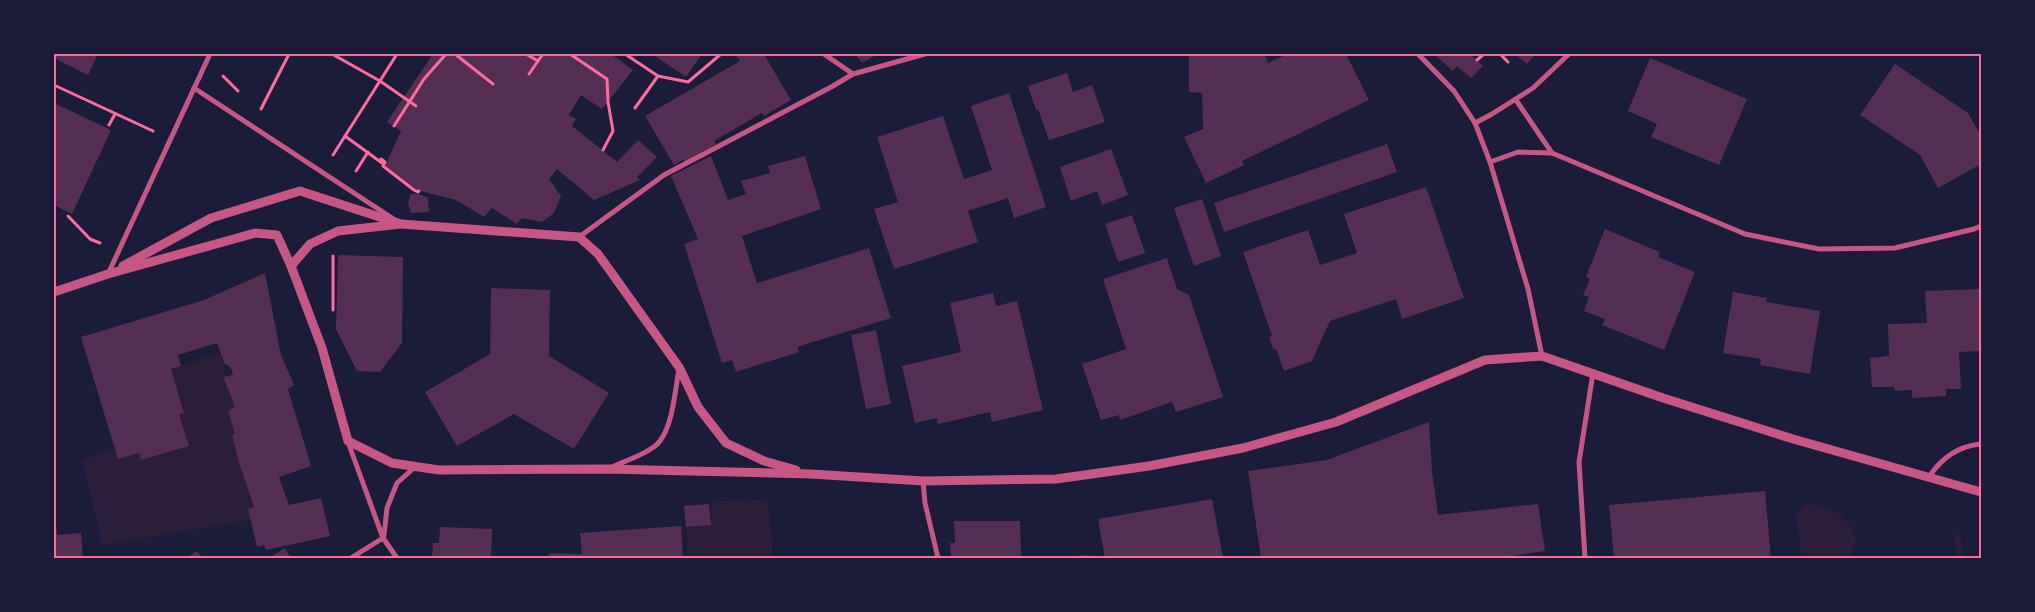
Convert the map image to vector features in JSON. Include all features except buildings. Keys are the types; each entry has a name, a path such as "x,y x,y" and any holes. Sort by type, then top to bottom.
{"street":[{"path":"108,274 210,54"},
{"path":"824,54 853,74"},
{"path":"579,237 664,175 853,74 924,54"},
{"path":"1418,54 1454,91 1475,123 1490,162 1528,289 1542,356"},
{"path":"1475,123 1534,88 1569,54"},
{"path":"194,88 401,224"},
{"path":"1516,100 1552,153"},
{"path":"1490,162 1518,152 1552,153 1745,234 1818,250 1895,248 1981,226"},
{"path":"108,274 211,218 300,191 401,224"},
{"path":"291,266 310,244 338,231 401,224 579,237 598,254 679,367 698,407 726,443 764,462 811,474"},
{"path":"54,292 108,274 255,233 277,235 291,266 322,348 348,441 383,538 397,558"},
{"path":"348,441 392,463 439,470 607,469 811,474 923,480 1056,479 1150,466 1243,448 1336,422 1485,360 1542,356 1593,372 1663,398 1793,439 1981,492"},
{"path":"607,469 646,451 660,441 670,418 679,367"},
{"path":"1584,558 1578,462 1593,372"},
{"path":"1929,477 1935,467 1952,452 1963,447 1981,444"},
{"path":"383,538 387,508 397,483 416,466"},
{"path":"923,480 925,503 938,558"},
{"path":"351,558 383,538"}],"path":[{"path":"253,105 260,112 289,54"},
{"path":"332,54 380,81 416,106"},
{"path":"312,165 320,150 331,157 397,54"},
{"path":"394,126 424,79 446,54"},
{"path":"455,54 493,84"},
{"path":"526,54 538,61"},
{"path":"529,74 543,54"},
{"path":"570,54 607,79 608,102 613,131 603,150"},
{"path":"624,54 658,76 688,82 721,54"},
{"path":"1477,60 1484,54"},
{"path":"1500,54 1508,62"},
{"path":"205,64 217,70 238,91"},
{"path":"635,108 658,76"},
{"path":"54,85 170,138"},
{"path":"110,125 115,114"},
{"path":"345,136 382,163 381,159 385,162 383,166 414,190 419,191"},
{"path":"355,173 368,152"},
{"path":"68,216 90,239"},
{"path":"332,315 334,233"}],"shaded area":[{"path":"221,353 225,364 223,378 235,407 228,411 235,434 232,436 254,507 248,509 251,520 102,545 82,461 115,447 139,453 141,460 189,446 179,414 184,413 171,369"},
{"path":"768,500 773,558 687,558 686,527 711,525 711,501"},
{"path":"1804,504 1830,509 1843,518 1857,541 1851,551 1851,558 1802,558 1796,517"},
{"path":"1954,534 1960,536 1963,558 1956,558"}]}
